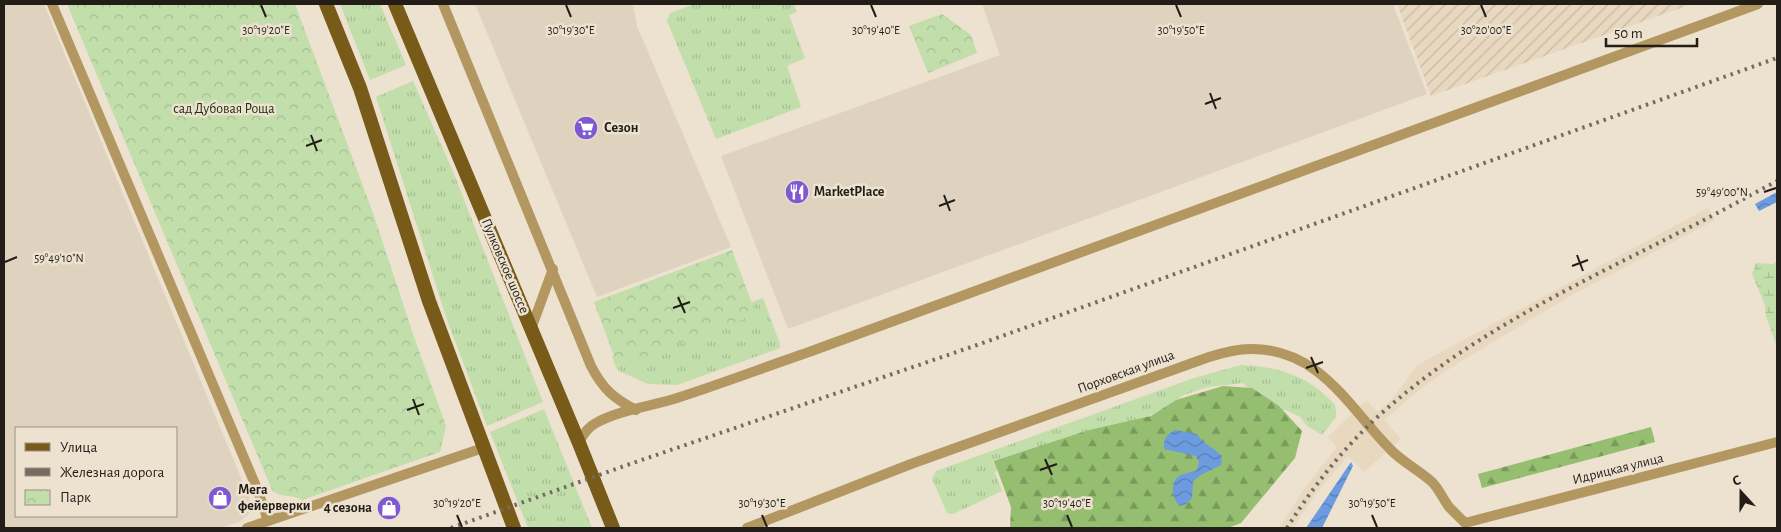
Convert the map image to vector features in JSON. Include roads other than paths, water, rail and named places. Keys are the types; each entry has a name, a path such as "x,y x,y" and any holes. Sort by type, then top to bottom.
{"main road":[{"path":"326,4 360,88 429,300 514,528"},
{"name":"Пулковское шоссе","path":"395,4 613,528"}],"street":[{"path":"52,4 258,491 268,521"},
{"path":"443,4 553,269 591,366 607,391 617,400 636,410"},
{"path":"579,443 582,435 596,423 617,415 676,398 809,352 1758,4"},
{"path":"531,329 553,269"},
{"name":"Порховская улица","path":"747,528 911,464 1209,357 1249,348 1276,352 1302,361 1316,369 1345,397 1390,449 1433,484 1449,506 1465,523"},
{"name":"Идрицкая улица","path":"1465,523 1777,442"},
{"path":"247,528 483,448"}],"water":[{"path":"1777,192 1777,202 1759,211 1755,204"},
{"path":"1176,430 1197,434 1202,441 1222,456 1221,465 1199,476 1193,482 1192,498 1186,504 1179,506 1174,495 1174,483 1179,476 1196,471 1199,463 1196,456 1164,449 1166,437"},
{"path":"1351,462 1353,466 1322,528 1306,528"}],"railway":[{"path":"451,528 627,465 977,345 1777,58"},
{"path":"1287,528 1325,474 1346,449 1369,425 1403,395 1440,367 1517,317 1777,181"}],"place":[{"name":"Сезон","path":"586,128"},
{"name":"MarketPlace","path":"797,192"},
{"name":"Мега фейерверки","path":"220,498"},
{"name":"4 сезона","path":"389,508"}],"park label":[{"name":"сад Дубовая Роща","path":"224,109"}]}
